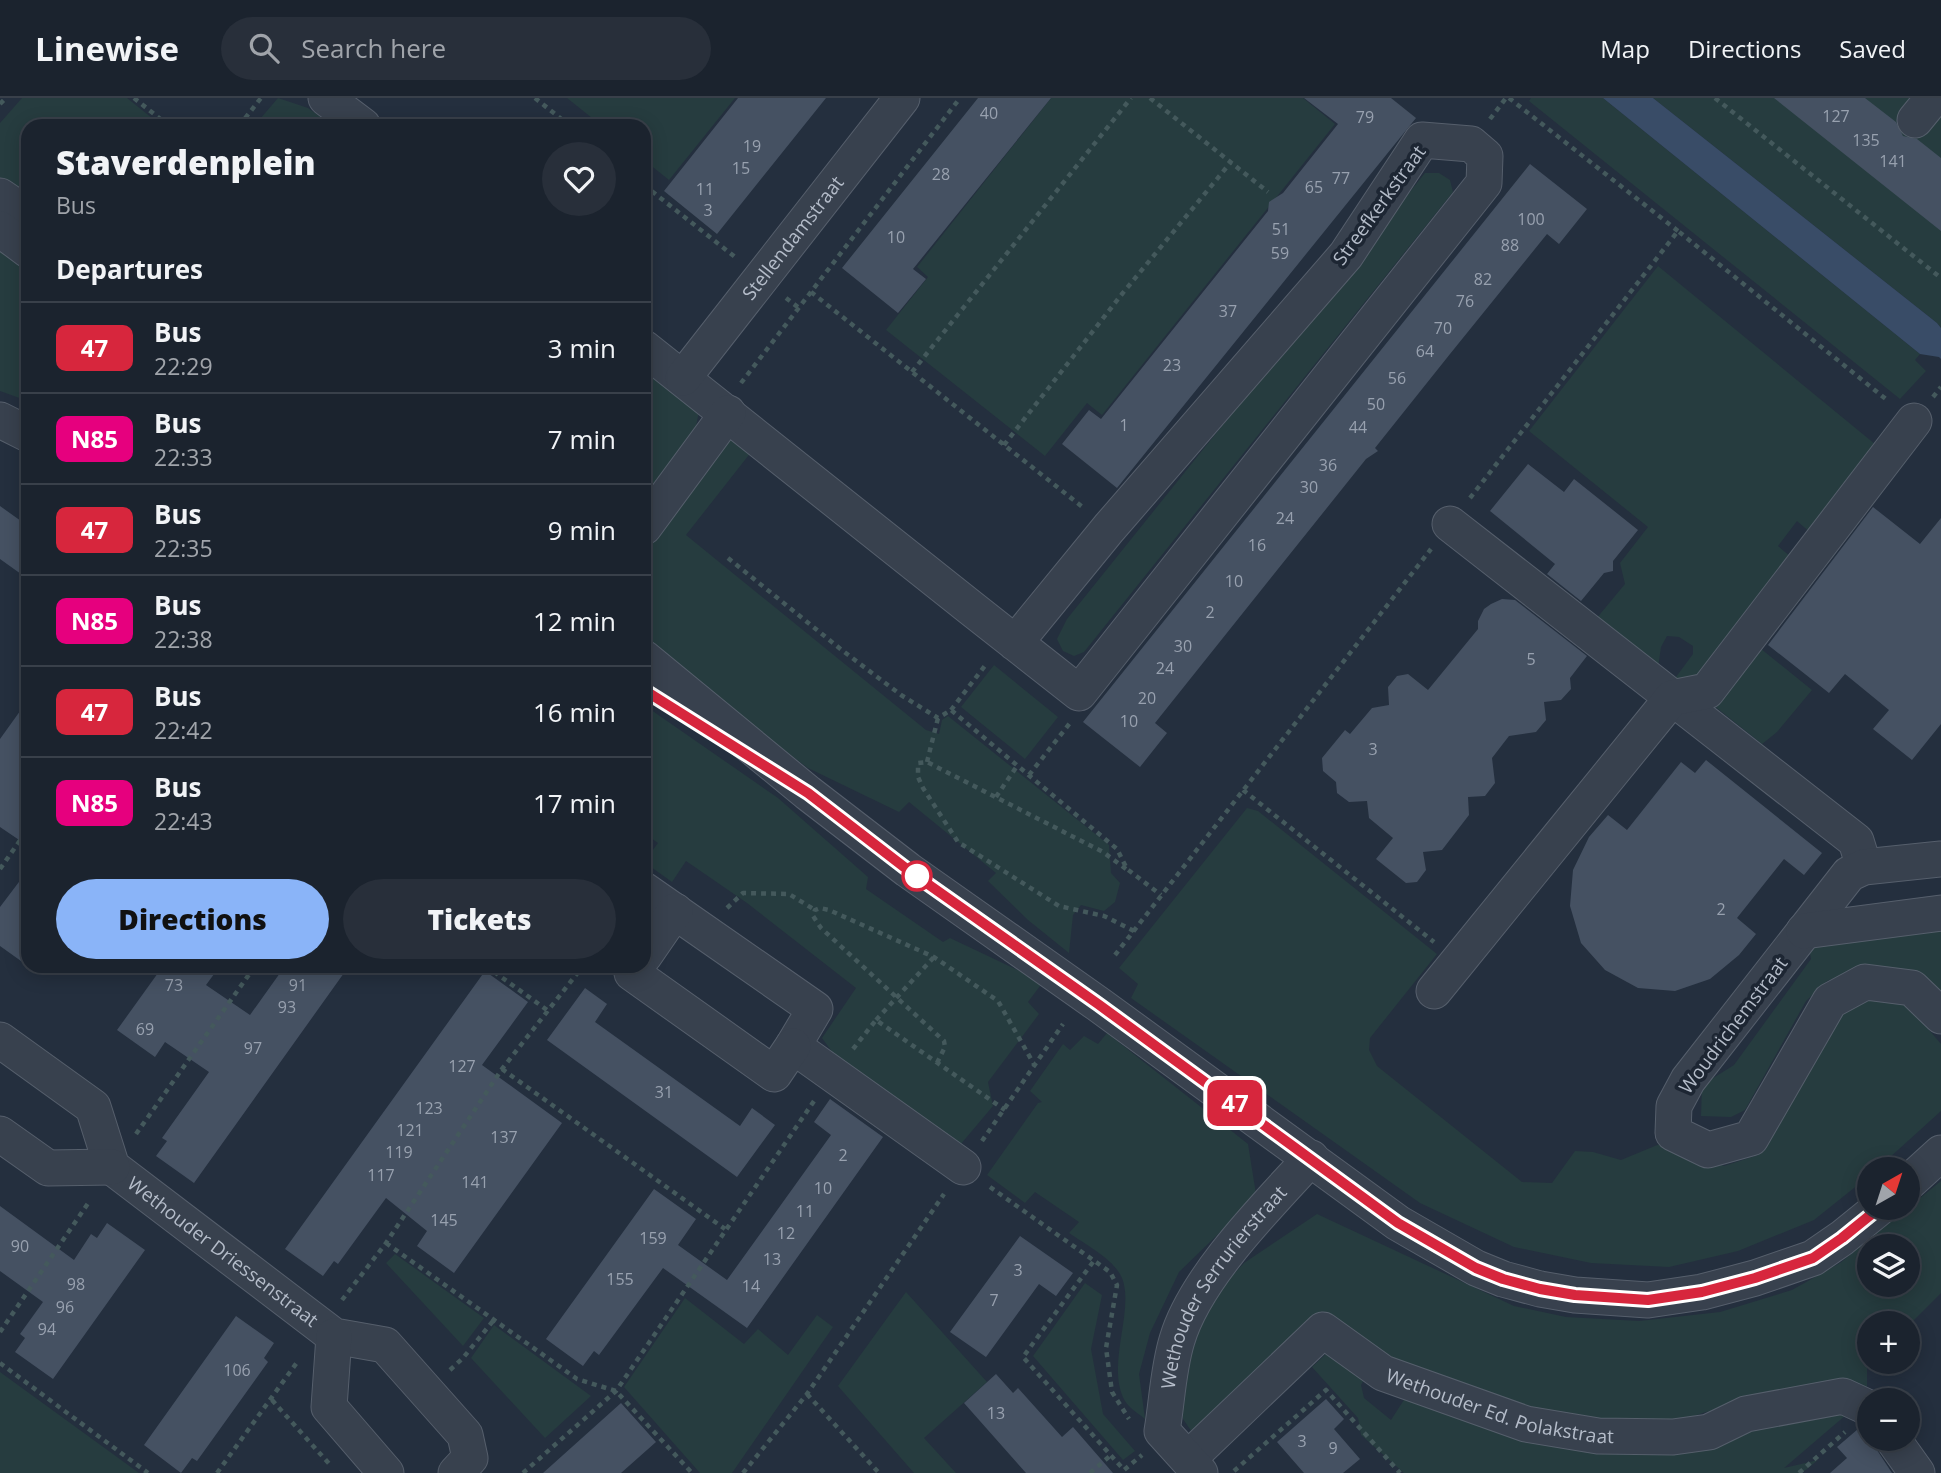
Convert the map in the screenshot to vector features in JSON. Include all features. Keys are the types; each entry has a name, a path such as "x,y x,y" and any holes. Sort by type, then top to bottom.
{"street":[{"path":"326,98 354,119"},
{"name":"Stellendamstraat","path":"683,378 902,98"},
{"name":"Streefkerkstraat","path":"1015,643 1109,528 1346,254 1422,139 1471,144 1485,156 1485,183 1079,693"},
{"path":"0,196 21,210"},
{"path":"0,229 21,245"},
{"path":"651,353 1079,693"},
{"path":"651,517 725,411"},
{"path":"0,420 21,430"},
{"path":"1434,990 1672,698 1707,691 1914,421"},
{"path":"1450,524 1856,841 1864,867 1941,859"},
{"path":"651,664 808,793 908,870 1398,1223 1476,1268 1516,1283 1575,1295 1648,1300 1702,1292 1755,1278 1813,1258 1864,1220"},
{"path":"651,694 808,793"},
{"name":"Woudrichemstraat","path":"1864,867 1849,874 1688,1080 1674,1107 1673,1133 1708,1150 1751,1138 1830,1001 1865,982 1912,988 1941,1016"},
{"path":"632,973 774,1074 815,1009 651,895"},
{"path":"651,946 675,911"},
{"path":"1804,931 1941,913"},
{"name":"Wethouder Driessenstraat","path":"0,1040 93,1107 113,1167 328,1331 385,1345 465,1436 470,1458 457,1473"},
{"path":"793,1046 963,1167"},
{"name":"Wethouder Driessenstraat","path":"0,1134 48,1168 113,1167"},
{"path":"1920,1172 1941,1153"},
{"name":"Wethouder Serrurierstraat","path":"1179,1450 1177,1340 1204,1283 1311,1158"},
{"name":"Wethouder Ed. Polakstraat","path":"1179,1450 1323,1330 1383,1373 1526,1424 1598,1436 1674,1437 1709,1432 1746,1414 1843,1396 1857,1415"},
{"name":"Wethouder Driessenstraat","path":"328,1331 329,1407 386,1473"},
{"path":"1901,1451 1917,1473"},
{"path":"1929,1473 1941,1462"}],"path":[{"path":"0,104 6,98"},
{"path":"134,98 160,119"},
{"path":"244,119 261,98"},
{"path":"535,98 561,119"},
{"path":"725,411 811,292 960,98"},
{"path":"912,372 1131,98"},
{"path":"1150,98 1268,192"},
{"path":"1509,98 1914,421 1941,387"},
{"path":"1715,98 1941,278"},
{"path":"1004,445 1231,162"},
{"path":"651,191 799,308"},
{"path":"1115,955 1678,231"},
{"path":"811,292 1109,528"},
{"path":"728,558 843,651 901,695 938,718"},
{"path":"927,762 938,718 951,710 996,651 1015,643"},
{"path":"1029,775 1073,719 1079,693"},
{"path":"951,710 1117,849 1127,869"},
{"path":"1134,931 1104,916 1059,906 958,842 918,777 918,763 927,762 1104,852 1161,895"},
{"path":"996,797 1017,766"},
{"path":"1243,790 1458,962"},
{"path":"0,869 21,839"},
{"path":"730,904 743,893 789,894 815,910 830,910 934,957 998,1001 1035,1066"},
{"path":"815,910 813,916 821,928 944,1041 937,1063"},
{"path":"523,1473 616,1391 832,1074 876,1020 934,957"},
{"path":"0,1332 250,973"},
{"path":"496,973 547,1010"},
{"path":"216,1473 328,1331 502,1069 577,973"},
{"path":"876,1020 1005,1110"},
{"path":"743,1473 807,1394 1063,1024"},
{"path":"502,1069 725,1229"},
{"path":"963,1167 1110,1272 1117,1284 1106,1348 1112,1392 1135,1431 1179,1450"},
{"path":"386,1243 577,1379 616,1391 692,1473"},
{"path":"1093,1262 1023,1357 1125,1472 1179,1450"},
{"path":"426,1392 463,1358 493,1321"},
{"path":"0,1363 148,1473"},
{"path":"1231,1473 1326,1390 1400,1473"},
{"path":"807,1394 878,1473"},
{"path":"272,1400 338,1473"},
{"path":"1799,1473 1857,1420"},
{"path":"1090,1473 1111,1455"}],"green space":[{"path":"22,98 127,98 153,119 21,119 21,197 0,183 0,123"},
{"path":"278,98 308,108 323,119 260,119"},
{"path":"567,98 735,98 669,180 651,166 651,119 593,119"},
{"path":"1051,98 1303,98 1335,124 1102,415 1087,403 1045,456 886,330 928,277 917,267"},
{"path":"1531,98 1603,98 1920,354 1915,360 1926,371 1900,399 1529,101"},
{"path":"1653,98 1941,98 1941,328 1937,323"},
{"path":"1425,173 1439,173 1450,180 1453,192 1084,652 1074,656 1063,651 1057,639 1067,619"},
{"path":"0,239 21,256 21,399 0,391"},
{"path":"1658,266 1881,449 1812,534 1797,521 1778,546 1792,558 1700,677 1673,681 1693,654 1693,646 1679,637 1667,636 1661,647 1658,668 1596,619 1625,584 1620,563 1648,527 1529,431"},
{"path":"651,373 699,411 692,447 651,497"},
{"path":"732,434 752,451 686,535 926,730 939,734 942,720 948,716 1109,845 1111,873 1120,883 1115,902 1104,911 1081,905 1073,915 1069,953 1028,920 988,881 996,873 909,802 899,812 808,768 651,651 651,541"},
{"path":"1755,644 1812,690 1777,732 1762,744 1708,701"},
{"path":"994,665 1058,717 1025,759 961,707"},
{"path":"651,710 778,798 868,877 866,889 943,942 950,938 1043,982 1028,1002 1039,1014 988,1082 993,1106 955,1151 846,1071 822,1038 856,988 747,903 686,861 672,882 651,867 651,852 658,843 651,838"},
{"path":"1247,808 1258,811 1437,954 1370,1038 1369,1050 1377,1066 1522,1182 1552,1183 1575,1151 1593,1152 1621,1160 1667,1141 1724,1166 1758,1155 1780,1122 1820,1043 1849,1005 1882,998 1907,1004 1941,1044 1941,1111 1890,1157 1857,1157 1857,1186 1814,1220 1738,1251 1669,1267 1591,1263 1514,1247 1420,1203 1131,998 1138,984 1119,968"},
{"path":"1941,926 1941,998 1850,972 1827,981 1806,1001 1745,1110 1731,1117 1701,1116 1702,1085 1734,1065 1811,959 1809,948 1816,939"},
{"path":"1107,1033 1248,1144 1256,1194 1179,1272 1150,1333 1139,1374 1145,1419 1127,1404 1120,1387 1118,1372 1125,1291 1118,1271 1099,1253 1069,1233 1079,1222 1035,1192 1025,1203 987,1175 1038,1103 1042,1102 1030,1091 1063,1044 1070,1050 1084,1036 1098,1044"},
{"path":"1941,1181 1941,1293 1920,1314 1920,1311 1857,1311 1857,1374 1867,1374 1867,1388 1857,1388 1857,1406 1784,1468 1818,1460 1802,1473 1404,1473 1361,1435 1358,1418 1312,1367 1346,1335 1326,1312 1194,1435 1183,1419 1176,1392 1177,1361 1217,1292 1244,1263 1317,1214 1514,1306 1566,1317 1639,1321 1720,1312 1792,1290 1840,1263 1857,1249 1857,1297 1920,1297 1920,1234 1876,1234 1893,1220 1920,1220 1920,1198","holes":["1373,1363 1553,1419 1669,1424 1706,1412 1750,1403 1643,1441 1409,1392 1391,1420 1364,1398 1361,1385"]},
{"path":"395,1254 484,1318 463,1346 386,1263"},
{"path":"1085,1283 1102,1295 1091,1349 1103,1414 1135,1451 1123,1460 1033,1356"},
{"path":"906,1292 987,1382 924,1438 956,1473 914,1473 838,1386"},
{"path":"685,1298 744,1344 758,1329 788,1355 817,1315 833,1327 732,1473 700,1473 624,1387"},
{"path":"494,1325 591,1396 545,1438 471,1358"},
{"path":"0,1372 139,1473 0,1473"}],"water":[{"path":"1603,98 1653,98 1937,323 1941,328 1941,359 1920,354"}],"building":[{"path":"738,98 826,98 717,234 664,191"},
{"path":"978,98 1051,98 913,269 926,279 898,313 842,268"},
{"path":"1304,98 1391,98 1416,118 1117,488 1062,444 1089,410 1101,419 1268,211 1269,202 1283,193 1338,124"},
{"path":"1774,98 1865,98 1896,122 1903,136 1917,139 1941,158 1941,231"},
{"path":"1530,164 1587,209 1559,244 1547,234 1450,354 1375,448 1378,451 1366,459 1155,723 1167,733 1140,767 1083,722"},
{"path":"1528,464 1564,492 1574,479 1638,530 1613,561 1613,571 1604,573 1581,601 1547,574 1555,564 1490,511"},
{"path":"0,506 21,521 21,574 0,559"},
{"path":"1873,507 1920,544 1941,518 1941,724 1912,760 1873,729 1889,710 1845,674 1829,693 1768,645"},
{"path":"1502,599 1515,600 1587,656 1570,678 1571,689 1561,700 1544,702 1546,720 1536,732 1509,736 1492,758 1495,783 1485,796 1468,797 1469,815 1442,850 1423,852 1426,870 1417,882 1406,883 1376,859 1393,838 1369,818 1367,801 1349,802 1337,793 1336,782 1323,771 1322,758 1345,730 1350,734 1372,708 1389,705 1388,687 1397,676 1408,674 1428,690 1478,629 1478,621 1484,609"},
{"path":"21,710 21,841 0,827 0,739"},
{"path":"1706,760 1822,853 1804,875 1784,859 1737,918 1756,934 1739,955 1710,979 1675,991 1638,988 1605,970 1581,943 1570,906 1573,870 1589,837 1608,815 1627,830 1681,762 1695,773"},
{"path":"21,879 21,961 0,946 0,907"},
{"path":"158,973 215,973 206,985 250,1015 280,973 344,973 194,1183 156,1156 167,1141 162,1138 209,1072 165,1042 155,1057 117,1030"},
{"path":"484,973 488,973 528,1002 482,1065 562,1123 454,1273 417,1246 427,1231 386,1198 338,1264 334,1261 323,1276 285,1249"},
{"path":"585,988 607,1004 595,1022 740,1126 752,1108 775,1125 737,1177 547,1040"},
{"path":"830,1099 883,1137 747,1328 663,1268 599,1355 594,1351 583,1366 546,1339 654,1189 696,1219 678,1245 727,1280 831,1135 814,1122"},
{"path":"0,1206 74,1260 91,1234 97,1238 107,1223 145,1250 53,1379 15,1352 25,1338 20,1334 43,1302 0,1271"},
{"path":"1020,1236 1073,1273 1056,1296 1039,1284 986,1357 950,1332"},
{"path":"236,1316 274,1343 264,1358 268,1362 197,1461 192,1458 181,1473 144,1445"},
{"path":"996,1374 1013,1393 1018,1388 1062,1437 1073,1427 1113,1473 1026,1473 964,1403"},
{"path":"1326,1399 1344,1419 1334,1429 1360,1459 1343,1473 1304,1473 1277,1442"},
{"path":"621,1403 656,1442 621,1473 543,1473"},
{"path":"1857,1430 1857,1451 1878,1451 1892,1473 1830,1473 1847,1458 1837,1447"}],"bus line":[{"name":"47","path":"651,694 808,793 908,870 1098,1004 1398,1223 1476,1268 1540,1289 1575,1295 1648,1300 1702,1292 1755,1278 1813,1258 1864,1220"}]}
